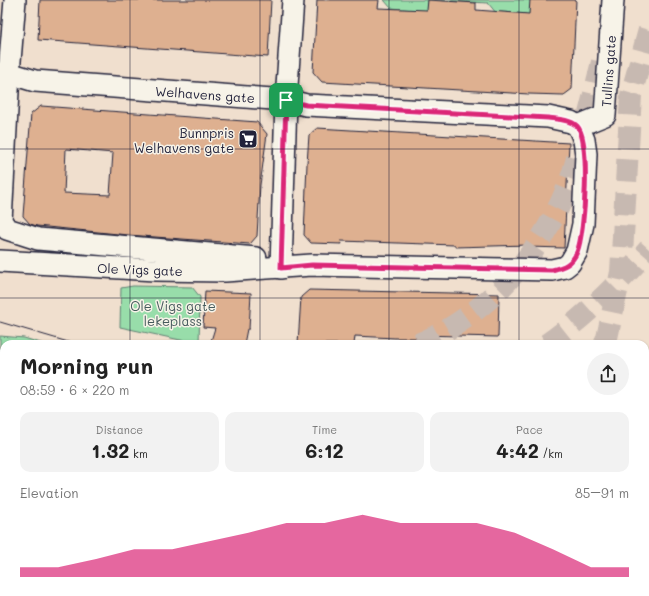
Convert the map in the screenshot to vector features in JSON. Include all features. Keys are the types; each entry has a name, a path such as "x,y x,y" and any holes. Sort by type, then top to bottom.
{"street":[{"path":"4,73 15,0"},
{"path":"281,268 286,100 293,0"},
{"name":"Tullins gate","path":"578,126 605,115 613,0"},
{"name":"Welhavens gate","path":"4,73 35,81 286,100 306,105 548,118 571,122 578,126"},
{"name":"Ole Vigs gate","path":"4,73 1,221 7,229 38,239 259,259 281,268"},
{"name":"Ole Vigs gate","path":"0,261 155,270 225,271 312,265 552,270 565,267 570,263 577,251 583,224 586,154 584,140 578,126"}],"green space":[{"path":"384,0 428,0 427,21 414,10 391,8"},
{"path":"428,0 530,0 535,22 526,14 501,12 501,19 488,3"},
{"name":"Ole Vigs gate lekeplass","path":"133,286 192,287 200,297 199,340 180,340 120,327 121,288"},
{"path":"0,336 31,340 0,340"}],"building":[{"path":"40,0 271,0 268,57 38,40"},
{"path":"317,0 379,0 378,8 427,10 428,0 476,3 476,10 529,14 530,0 576,0 572,89 564,95 322,82 313,72"},
{"path":"41,106 257,122 267,134 260,185 257,236 250,244 128,235 37,226 30,224 23,216 31,114","holes":["66,149 113,153 110,195 64,193"]},
{"path":"317,128 569,143 564,248 528,247 528,245 455,247 455,245 341,241 342,244 311,243 304,235 307,164 309,135"},
{"path":"309,290 499,294 498,337 419,335 419,338 355,336 354,340 298,340 301,297"},
{"path":"205,291 251,293 249,329 247,329 245,340 211,340 215,328 203,327"}],"tunnel":[{"path":"606,340 621,272 631,95 649,30"},
{"path":"426,340 444,331 469,315 492,296 514,274 549,226 573,172 604,54"},
{"path":"553,340 601,300 649,249"}],"tram line":[{"path":"0,322 61,340"}],"place":[{"name":"Bunnpris Welhavens gate","path":"248,139"}],"route":[{"path":"286,100 306,105 548,118 571,122 578,126 584,140 586,154 583,224 577,251 570,263 565,267 552,270 312,265 281,268 286,100"}]}
